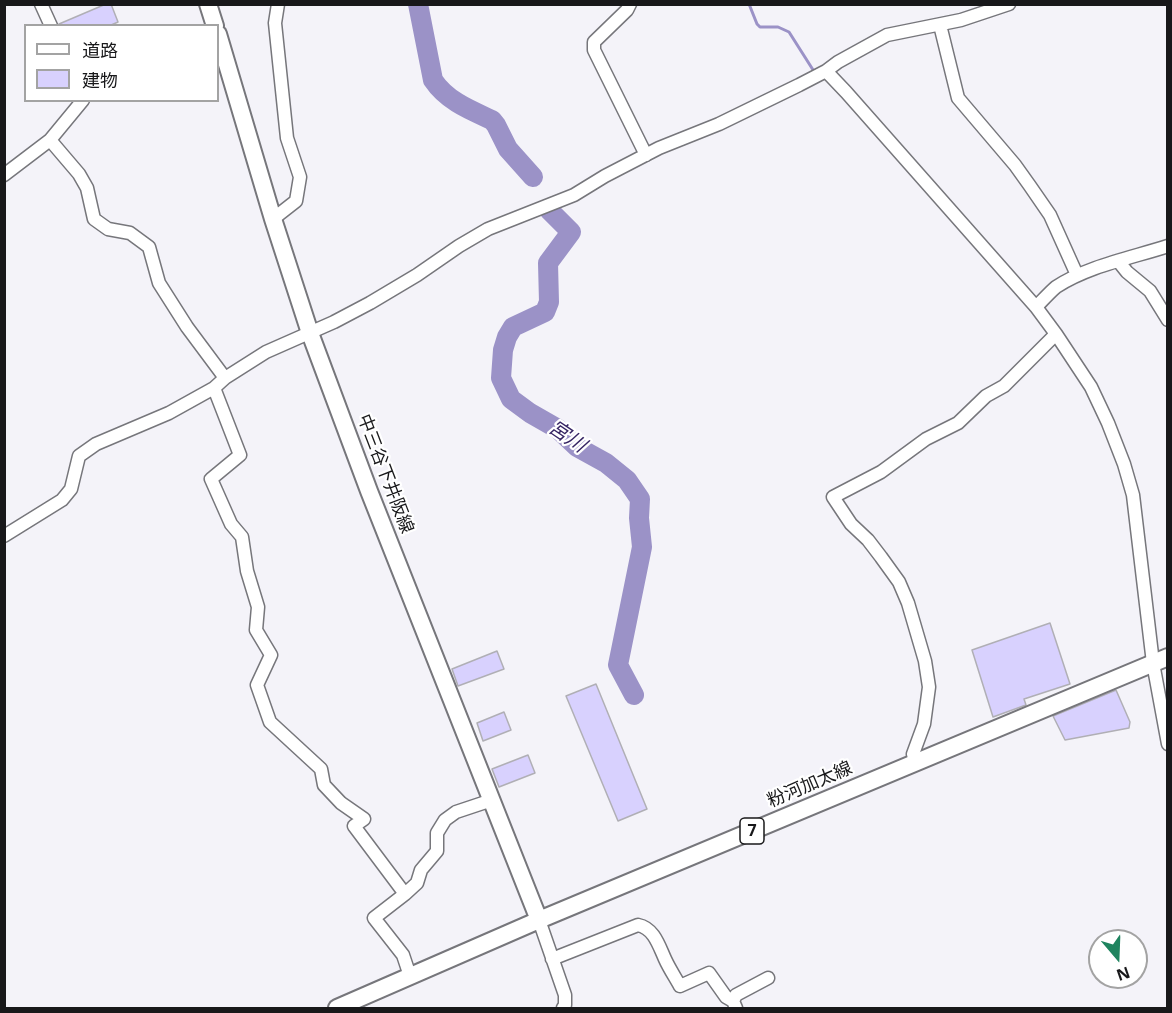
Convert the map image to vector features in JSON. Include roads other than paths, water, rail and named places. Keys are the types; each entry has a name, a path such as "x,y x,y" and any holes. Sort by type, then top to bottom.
{"main road":[{"path":"208,4 214,24"},
{"name":"中三谷下井阪線","path":"219,43 310,333 369,491 538,920"},
{"name":"粉河加太線","path":"337,1008 538,920 1160,660"}],"street":[{"path":"41,4 50,24"},
{"path":"273,219 296,201 300,177 286,138 275,23 278,4"},
{"path":"630,4 627,10 594,42 594,50 646,155"},
{"path":"4,536 62,500 71,489 79,456 96,444 169,413 214,388 225,378 266,352 370,303 488,230 574,195 604,176 646,155 719,124 826,71 887,35 961,20 1009,4"},
{"path":"940,25 958,98 1015,165 1050,215 1077,275"},
{"path":"826,71 1036,308 1056,333 1092,387 1124,464 1133,495 1160,660 1167,744"},
{"path":"4,175 50,140 81,102"},
{"path":"50,140 79,174 87,188 94,219 108,229 130,233 149,247 159,283 187,327 225,378"},
{"path":"1036,308 1054,289 1077,275 1167,246"},
{"path":"1119,262 1127,272 1150,291 1167,320"},
{"path":"915,762 912,754 924,724 929,687 925,661 909,603 899,582 868,540 851,524 833,497 881,472 926,439 958,423 986,396 1004,386 1056,333"},
{"path":"214,388 240,455 211,479 231,524 242,537 247,571 258,607 256,630 271,655 257,685 270,722 321,769 324,785 341,803 364,819 354,826 405,894"},
{"path":"410,976 403,955 374,918 417,883 421,870 437,851 437,833 445,820 456,812 492,800"},
{"path":"538,920 565,995 566,1007"},
{"path":"552,959 638,925 644,926 657,940 680,986 710,974 726,997 735,1005"},
{"path":"735,1005 736,995 768,978"}],"waterway":[{"name":"宮川","path":"418,4 433,80 452,99 492,120 508,149 533,177"},
{"path":"749,4 760,27 778,27 789,32 815,73"},
{"name":"宮川","path":"549,210 571,232 548,263 549,302 545,312 513,327 507,337 503,350 501,378 511,399 558,429 577,447 606,463 627,480 640,499 642,547 618,665 634,695"}]}
